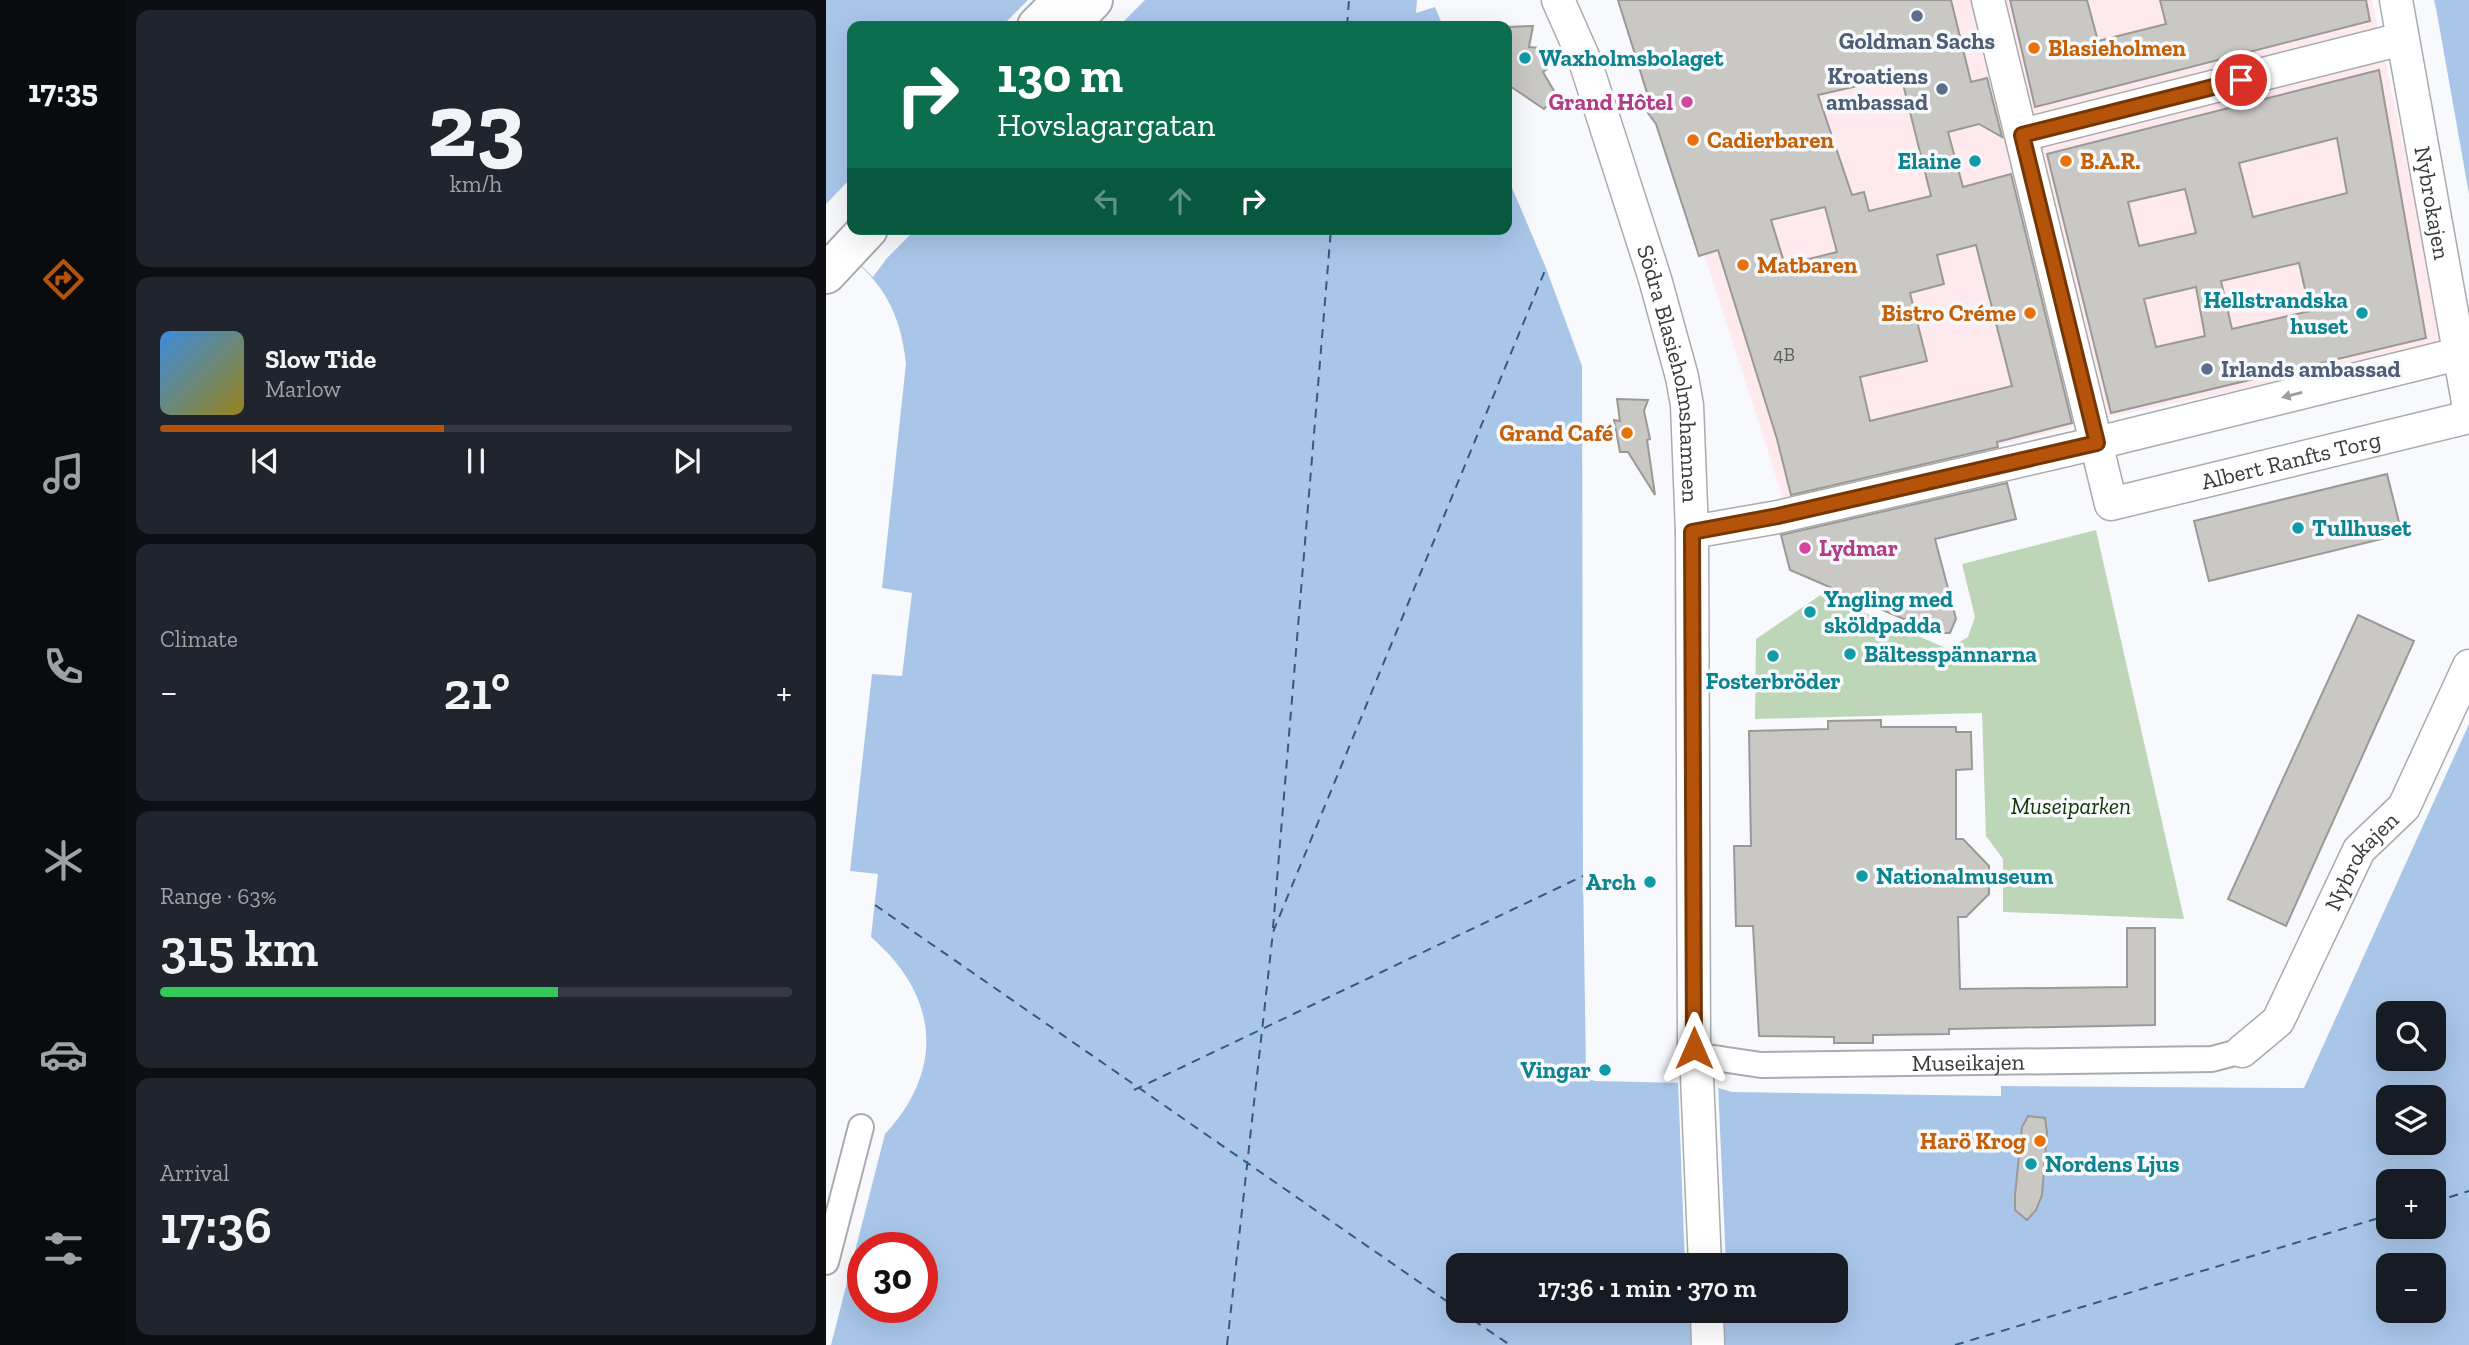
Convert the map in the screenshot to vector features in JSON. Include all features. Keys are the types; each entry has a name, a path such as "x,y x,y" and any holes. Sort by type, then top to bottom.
{"street":[{"path":"1042,21 1063,0"},
{"path":"1073,21 1093,0"},
{"name":"Södra Blasieholmshamnen","path":"1558,0 1585,61 1655,279 1682,377 1689,432 1696,1065 1704,1253"},
{"name":"Södra Blasieholmshamnen","path":"1581,0 1585,61"},
{"path":"1988,0 2097,443"},
{"name":"Nybrokajen","path":"2396,0 2469,408"},
{"path":"2022,135 2402,39"},
{"path":"838,247 847,225"},
{"path":"1692,532 1778,516 2097,443 2458,354"},
{"name":"Albert Ranfts Torg","path":"2097,443 2111,504 2469,417"},
{"name":"Nybrokajen","path":"2242,1051 2278,1021 2359,849 2404,807 2469,666"},
{"name":"Museikajen","path":"1696,1065 2212,1059 2242,1051"},
{"path":"826,1262 860,1127"},
{"path":"1707,1323 1708,1345"}],"shaded area":[{"path":"1622,0 1976,0 2088,423 1783,498"},
{"path":"2001,0 2372,0 2446,346 2099,419"}],"green space":[{"name":"Museiparken","path":"2096,530 2184,919 2003,912 2003,859 1986,836 1982,713 1755,719 1756,639 1822,594 1948,649 1968,637 1975,617 1962,564"}],"water":[{"path":"826,0 1417,0 1416,13 1435,7 1441,21 847,21 847,235 1512,235 1512,188 1546,268 1582,366 1586,1073 1589,1079 1595,1081 1685,1083 1708,1085 1732,1092 2001,1096 2001,1086 2304,1088 2469,724 2469,1345 831,1345 847,1282 847,1323 938,1323 938,1232 860,1232 885,1134 905,1109 918,1084 925,1058 926,1033 921,1007 910,983 893,959 871,937 878,874 850,871 872,674 902,676 912,593 882,588 906,363 903,342 891,306 859,264 826,239"},
{"path":"2434,0 2469,0 2469,194 2436,8"}],"pier":[{"path":"1028,0 1145,0 1124,21 1007,21"},
{"path":"847,182 847,235 910,235 873,277 826,239 826,204"},
{"path":"1678,1079 1718,1084 1725,1253 1685,1253"}],"building":[{"path":"1618,0 1951,0 1971,82 1987,78 2002,137 1979,124 1948,132 1963,187 2011,174 2072,423 1997,442 1998,447 1791,495 1777,439 1718,250 1699,256 1656,124 1648,113 1648,96","holes":["1901,76 1931,196 1869,211 1864,192 1852,195 1818,95","1825,207 1837,252 1785,265 1771,220","1976,245 2012,386 1870,421 1860,377 1927,361 1910,293 1944,284 1937,255"]},
{"path":"2010,0 2087,0 2098,41 2166,24 2160,0 2366,0 2370,21 2035,107"},
{"name":"Waxholmsbolaget","path":"1533,26 1529,47 1540,48 1547,69 1543,72 1557,96 1544,109 1512,87 1512,27"},
{"path":"2379,70 2426,338 2111,413 2047,154","holes":["2337,138 2347,193 2253,217 2239,163","2185,189 2196,233 2139,246 2128,202","2299,263 2310,311 2232,329 2221,281","2196,287 2205,336 2156,347 2144,299"]},
{"path":"1617,399 1648,400 1644,411 1650,439 1647,440 1655,495 1628,452 1620,452 1614,420 1620,421"},
{"name":"Tullhuset","path":"2387,474 2402,534 2209,581 2194,521"},
{"path":"2007,483 2016,519 1935,539 1956,619 1950,633 1936,633 1790,570 1781,535"},
{"path":"2358,615 2414,641 2286,926 2228,899"},
{"name":"Nationalmuseum","path":"1881,720 1881,727 1956,727 1956,732 1971,732 1972,769 1956,770 1956,839 1963,839 1989,866 1989,894 1966,917 1958,917 1960,989 2127,987 2127,928 2155,928 2155,1025 1949,1029 1949,1034 1873,1035 1873,1043 1834,1043 1834,1037 1759,1036 1753,926 1736,926 1734,846 1751,846 1749,731 1828,729 1828,721"},
{"name":"Nordens Ljus","path":"2028,1116 2045,1118 2047,1132 2042,1195 2036,1210 2027,1220 2015,1210 2015,1195 2022,1127"}],"ferry route":[{"path":"1347,21 1349,0"},
{"path":"1273,928 1331,235"},
{"path":"1227,1345 1273,932 1546,268"},
{"path":"1134,1090 1583,876"},
{"path":"875,905 1446,1301"},
{"path":"2446,1198 2469,1191"},
{"path":"1955,1345 2376,1219"},
{"path":"1478,1323 1510,1345"}],"place":[{"name":"Goldman Sachs","path":"1917,16"},
{"name":"Blasieholmen","path":"2034,48"},
{"name":"Waxholmsbolaget","path":"1525,58"},
{"name":"Kroatiens ambassad","path":"1942,89"},
{"name":"Grand Hôtel","path":"1687,102"},
{"name":"Cadierbaren","path":"1693,140"},
{"name":"Elaine","path":"1975,161"},
{"name":"B.A.R.","path":"2066,161"},
{"name":"Matbaren","path":"1743,265"},
{"name":"Bistro Créme","path":"2030,313"},
{"name":"Hellstrandska huset","path":"2362,313"},
{"name":"Irlands ambassad","path":"2207,369"},
{"name":"Grand Café","path":"1627,433"},
{"name":"Tullhuset","path":"2298,528"},
{"name":"Lydmar","path":"1805,548"},
{"name":"Yngling med sköldpadda","path":"1810,612"},
{"name":"Bältesspännarna","path":"1850,654"},
{"name":"Fosterbröder","path":"1773,656"},
{"name":"Nationalmuseum","path":"1862,876"},
{"name":"Arch","path":"1650,882"},
{"name":"Vingar","path":"1605,1070"},
{"name":"Harö Krog","path":"2040,1141"},
{"name":"Nordens Ljus","path":"2031,1164"}],"route":[{"path":"1694,1048 1692,532 1778,516 2097,443 2022,135 2241,80"}]}
